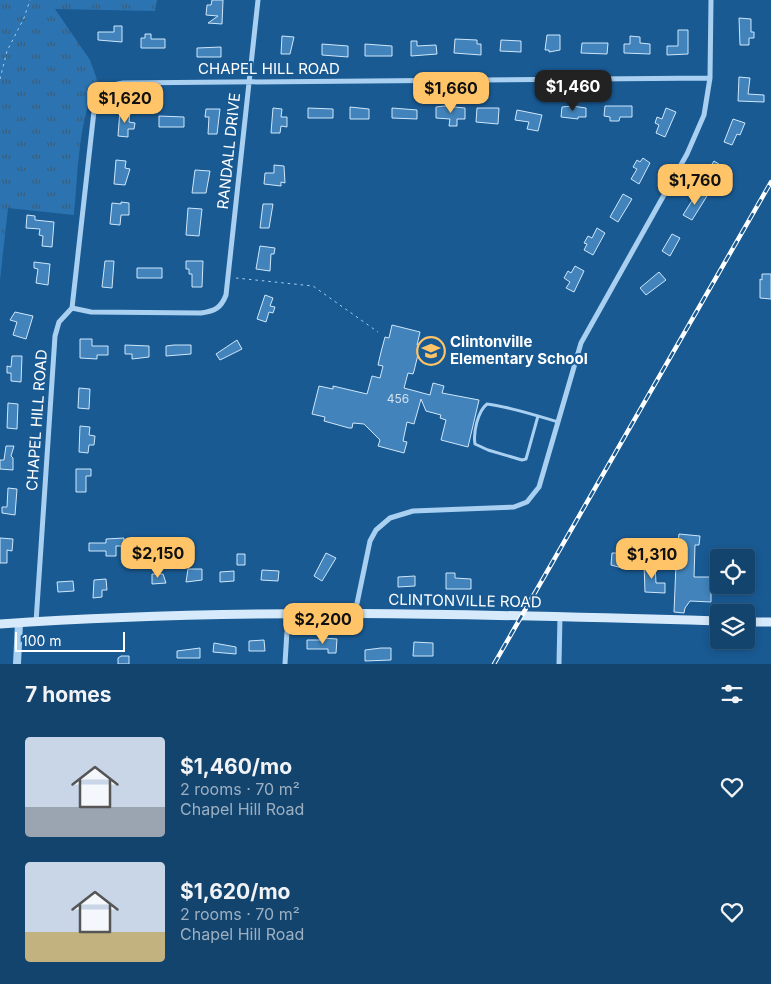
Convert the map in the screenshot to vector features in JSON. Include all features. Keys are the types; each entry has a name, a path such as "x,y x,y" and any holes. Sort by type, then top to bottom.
{"main road":[{"name":"CLINTONVILLE ROAD","path":"0,624 355,613 710,621"},
{"path":"755,622 771,622"}],"street":[{"name":"RANDALL DRIVE","path":"72,308 91,312 201,313 213,311 222,305 226,295 258,0"},
{"path":"355,613 366,550 380,525 396,515 408,512 505,509 527,502 539,487 581,342 693,142 704,115 710,78 711,0"},
{"name":"CHAPEL HILL ROAD","path":"36,622 55,336 59,322 72,308 95,102 100,91 110,85 123,83 710,78"},
{"path":"285,664 288,614"},
{"path":"559,664 560,616"},
{"path":"17,664 19,623"}],"lane":[{"path":"538,416 526,459 522,460 507,456 475,444 474,441 482,408 487,404 500,406 538,416 558,422"}],"path":[{"path":"0,79 7,51 24,18 30,0"},
{"path":"236,278 313,286 378,332"}],"green space":[{"path":"0,0 157,0 155,11 55,9 90,60 99,85 92,96 83,128 74,215 8,208 0,280"}],"building":[{"path":"212,0 223,0 222,24 208,23 218,16 206,15 207,5 211,5"},
{"path":"739,18 751,19 751,32 754,32 754,38 749,38 749,45 740,45"},
{"path":"114,26 122,26 122,42 98,40 98,32 114,32"},
{"path":"678,30 688,30 688,54 667,55 667,46 678,46"},
{"path":"145,34 151,34 151,39 165,39 165,48 141,48 141,38 145,38"},
{"path":"547,35 560,35 560,50 549,52 549,50 545,50"},
{"path":"282,36 294,37 290,54 281,54"},
{"path":"630,36 640,37 640,43 650,44 650,54 624,53 624,44 630,44"},
{"path":"455,39 477,40 477,44 481,44 481,55 454,53"},
{"path":"501,40 521,41 521,52 500,51"},
{"path":"411,41 417,41 417,46 436,45 437,54 411,56"},
{"path":"582,43 608,43 607,54 581,53"},
{"path":"322,44 348,46 348,57 322,55"},
{"path":"365,44 392,46 392,56 365,56"},
{"path":"221,47 221,57 197,57 197,48"},
{"path":"739,77 750,78 748,94 764,95 764,102 738,101"},
{"path":"605,106 632,106 632,117 620,117 619,121 610,121 610,117 604,116"},
{"path":"350,107 369,109 369,119 350,119"},
{"path":"436,107 465,108 465,119 457,119 457,126 449,126 450,119 436,118"},
{"path":"562,107 586,108 586,117 578,117 578,119 561,117"},
{"path":"273,108 282,109 281,117 287,117 287,127 281,126 280,133 271,133"},
{"path":"308,108 333,109 333,118 308,118"},
{"path":"392,108 417,110 417,119 392,118"},
{"path":"477,108 499,108 498,124 476,122"},
{"path":"666,108 676,112 665,137 656,133 659,125 655,123 657,117 662,119"},
{"path":"206,109 220,109 217,134 208,134 209,117 205,117"},
{"path":"120,110 130,111 129,122 135,123 134,129 128,129 128,137 118,136"},
{"path":"517,110 542,115 538,131 527,129 529,122 515,120"},
{"path":"159,116 184,117 184,127 159,127"},
{"path":"733,119 745,123 740,135 737,134 732,145 724,142"},
{"path":"643,158 650,163 639,184 631,179 637,169 633,167 637,160 640,162"},
{"path":"116,160 126,161 125,168 130,169 125,185 114,184"},
{"path":"714,161 722,166 712,183 703,178"},
{"path":"274,165 284,166 285,183 281,182 281,186 264,184 265,173 274,173"},
{"path":"195,170 210,171 206,193 192,193"},
{"path":"698,191 707,196 692,220 683,215"},
{"path":"623,194 632,199 618,222 610,217"},
{"path":"121,202 129,203 129,215 121,215 120,225 110,224 112,203 121,204"},
{"path":"263,204 273,204 269,228 260,228"},
{"path":"188,208 202,209 199,236 186,235"},
{"path":"27,215 35,216 35,220 54,222 52,247 42,246 43,236 39,235 40,229 26,228"},
{"path":"597,228 605,233 593,255 584,250 587,244 584,243 588,236 592,238"},
{"path":"672,234 680,238 670,256 662,251"},
{"path":"260,246 275,248 274,254 271,254 270,271 256,269"},
{"path":"105,261 114,261 112,288 102,287"},
{"path":"186,261 203,261 202,287 192,287 192,274 189,274 189,269 186,269"},
{"path":"34,262 50,264 48,285 36,283 38,269 34,268"},
{"path":"575,266 584,271 574,292 566,288 570,282 564,278 568,271 571,273"},
{"path":"137,268 162,268 162,278 137,278"},
{"path":"659,272 666,280 646,295 640,288"},
{"path":"762,274 771,274 771,299 760,298 760,279 762,280"},
{"path":"265,295 273,298 270,306 275,307 273,313 269,312 266,322 257,319"},
{"path":"15,312 33,316 26,339 13,335 17,322 10,320"},
{"path":"392,325 420,332 417,345 420,346 414,371 413,374 408,373 404,388 430,395 433,383 444,386 442,393 479,400 468,447 441,440 446,420 440,418 441,415 426,411 421,399 414,424 407,422 403,441 407,442 404,453 378,446 380,440 364,424 353,423 352,428 349,428 324,421 325,417 312,414 319,386 333,389 333,386 367,394 372,376 380,378 383,366 378,365 385,337 389,338"},
{"path":"80,339 92,339 92,346 108,346 108,355 97,355 97,359 80,358"},
{"path":"237,340 242,349 220,360 216,354"},
{"path":"125,345 149,346 149,357 132,359 132,354 125,354"},
{"path":"191,345 191,354 166,356 166,346"},
{"path":"12,356 22,356 21,382 11,381 11,373 7,373 7,366 11,367"},
{"path":"79,388 90,389 89,409 78,408"},
{"path":"8,403 18,404 17,429 7,428"},
{"path":"80,426 90,427 89,435 95,436 94,445 89,445 88,453 79,452"},
{"path":"6,446 14,446 11,456 13,458 13,470 0,469 0,460 4,460"},
{"path":"76,469 91,469 91,476 86,476 86,492 76,492"},
{"path":"8,488 17,489 15,515 2,513 2,507 7,507"},
{"path":"679,534 700,536 699,545 695,545 694,577 710,577 711,602 690,601 684,613 674,612 676,564 685,564 685,544 678,544"},
{"path":"0,538 13,539 12,551 7,550 7,563 0,563"},
{"path":"124,538 124,546 116,546 116,556 106,556 106,551 89,551 89,543 106,543 106,539"},
{"path":"326,553 336,558 322,581 314,576"},
{"path":"612,553 622,553 622,568 611,565"},
{"path":"237,554 245,554 245,565 237,565"},
{"path":"644,563 655,564 656,583 665,583 665,593 645,592"},
{"path":"188,569 202,569 202,580 186,582"},
{"path":"262,570 279,571 278,581 261,580"},
{"path":"234,571 234,581 220,582 220,572"},
{"path":"446,573 455,573 455,578 471,579 471,589 446,589"},
{"path":"152,574 163,574 166,583 152,584"},
{"path":"415,576 415,586 398,587 398,577"},
{"path":"106,579 107,590 102,590 102,597 93,598 94,580"},
{"path":"73,581 74,591 58,592 57,582"},
{"path":"321,638 337,639 336,653 328,653 328,649 307,649 307,640 321,640"},
{"path":"264,640 265,651 249,651 249,641"},
{"path":"414,642 433,643 433,656 413,656"},
{"path":"214,643 236,647 236,654 213,652"},
{"path":"200,648 200,658 177,658 177,651"},
{"path":"391,648 391,660 365,661 365,650"},
{"path":"129,656 129,664 118,664 118,658"}],"railway":[{"path":"494,664 771,182"}],"place":[{"name":"Clintonville Elementary School","path":"431,351"}]}
